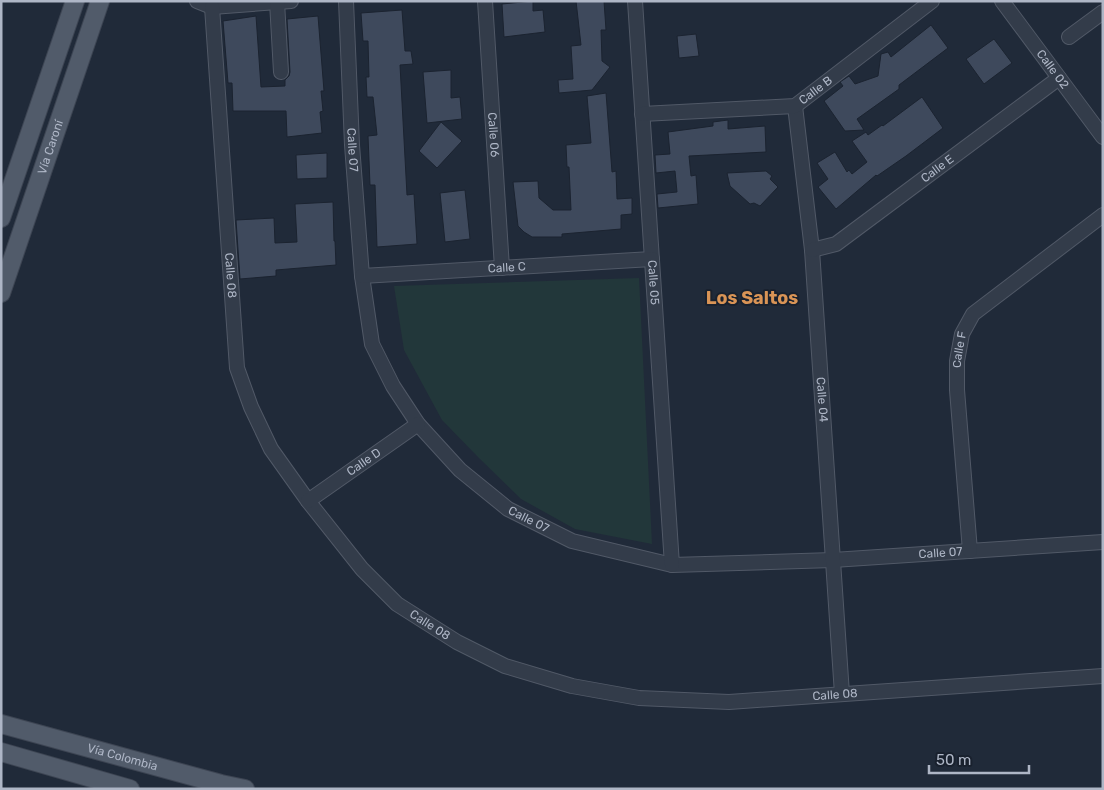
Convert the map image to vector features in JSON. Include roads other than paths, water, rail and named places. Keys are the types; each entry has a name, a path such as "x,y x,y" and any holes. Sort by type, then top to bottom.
{"main road":[{"name":"Vía Caroní","path":"1,218 75,1"},
{"name":"Vía Caroní","path":"1,294 100,1"},
{"name":"Vía Colombia","path":"1,724 245,789"},
{"path":"1,752 130,789"}],"street":[{"path":"197,1 212,7 284,2 281,72"},
{"name":"Calle 07","path":"346,1 352,145 362,276 372,344 393,386 418,424 460,470 508,509 572,541 672,565 833,560 1103,542"},
{"name":"Calle 06","path":"485,1 502,268"},
{"name":"Calle 05","path":"635,1 672,565"},
{"name":"Calle B","path":"642,114 795,106 932,1"},
{"name":"Calle 02","path":"1002,1 1103,137"},
{"name":"Calle 08","path":"212,7 238,368 251,407 271,449 308,501 362,569 397,604 457,642 505,666 572,686 639,698 729,702 1103,676"},
{"path":"1069,38 1103,12"},
{"name":"Calle E","path":"812,250 836,244 1059,78"},
{"name":"Calle 04","path":"795,106 812,250 842,694"},
{"name":"Calle F","path":"970,551 957,390 957,361 962,334 974,314 1103,216"},
{"name":"Calle C","path":"362,276 652,259"},
{"name":"Calle D","path":"308,501 418,424"}],"district":[{"name":"Los Saltos","path":"752,298"}]}
